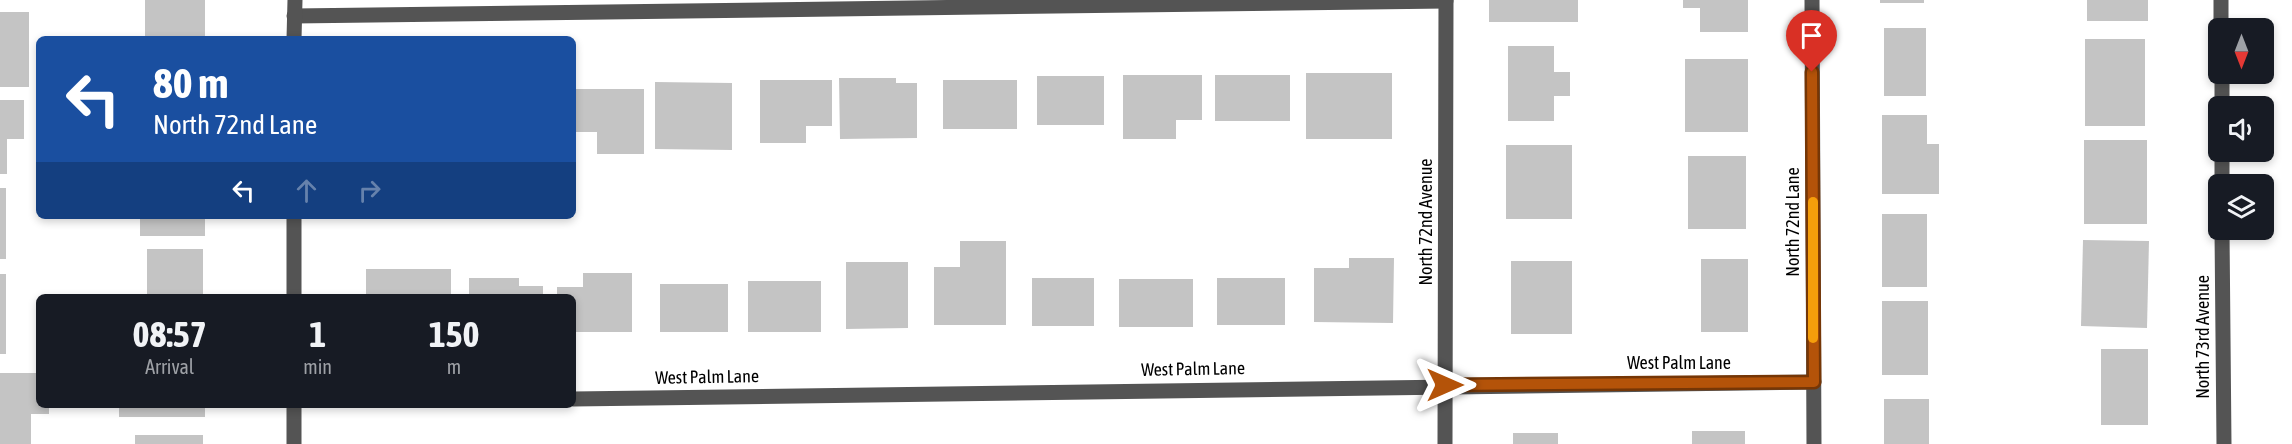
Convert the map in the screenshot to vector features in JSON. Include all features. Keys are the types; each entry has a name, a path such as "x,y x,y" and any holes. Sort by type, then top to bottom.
{"street":[{"name":"North 72nd Lane","path":"1812,0 1814,444"},
{"path":"2221,0 2221,18"},
{"path":"294,36 295,8 1446,1"},
{"name":"North 72nd Avenue","path":"1445,444 1446,1"},
{"path":"294,219 294,294"},
{"name":"North 73rd Avenue","path":"2222,240 2224,444"},
{"name":"West Palm Lane","path":"576,399 1445,385 1814,382"},
{"path":"294,408 294,444"}],"building":[{"path":"145,0 205,0 205,36 145,36"},
{"path":"1489,0 1578,0 1578,22 1489,22"},
{"path":"1683,0 1748,0 1748,32 1700,32 1700,8 1683,8"},
{"path":"1880,0 1924,0 1924,3 1880,3"},
{"path":"2087,0 2148,0 2148,21 2087,21"},
{"path":"0,12 29,12 29,87 0,87"},
{"path":"1884,28 1926,28 1926,96 1884,96"},
{"path":"2085,39 2145,39 2145,126 2085,126"},
{"path":"1508,46 1554,46 1554,72 1570,72 1570,96 1554,96 1554,121 1508,121"},
{"path":"1685,59 1748,59 1748,132 1685,132"},
{"path":"1306,73 1392,73 1392,139 1306,139"},
{"path":"1123,75 1202,75 1202,120 1176,120 1176,139 1123,139"},
{"path":"1215,75 1290,75 1290,121 1215,121"},
{"path":"1037,76 1104,76 1104,125 1037,125"},
{"path":"839,78 896,78 896,83 917,83 917,138 840,139"},
{"path":"760,80 832,80 832,126 806,126 806,143 760,143"},
{"path":"943,80 1017,80 1017,129 943,129"},
{"path":"655,82 732,83 732,150 655,149"},
{"path":"576,89 644,89 644,154 597,154 597,132 576,132"},
{"path":"0,100 24,100 24,139 7,139 7,174 0,174"},
{"path":"1882,115 1927,115 1927,144 1939,144 1939,194 1882,194"},
{"path":"2084,140 2147,140 2147,224 2084,224"},
{"path":"1506,145 1572,145 1572,219 1506,219"},
{"path":"1688,156 1746,156 1746,229 1688,229"},
{"path":"0,188 6,188 6,259 0,259"},
{"path":"1882,214 1927,214 1927,287 1882,287"},
{"path":"140,219 205,219 205,236 140,236"},
{"path":"2083,240 2149,241 2147,328 2081,326"},
{"path":"960,241 1006,241 1006,325 934,325 934,267 960,267"},
{"path":"147,249 203,249 203,294 147,294"},
{"path":"1349,258 1394,258 1393,323 1314,322 1314,268 1349,268"},
{"path":"1701,259 1748,259 1748,332 1701,332"},
{"path":"1511,261 1572,261 1572,334 1511,334"},
{"path":"846,262 908,262 908,328 846,329"},
{"path":"366,269 451,269 451,294 366,294"},
{"path":"583,273 632,273 632,332 576,332 576,294 557,294 557,287 583,287"},
{"path":"0,274 6,274 6,354 0,354"},
{"path":"469,278 519,278 519,286 543,286 543,294 469,294"},
{"path":"1032,278 1094,278 1094,326 1032,326"},
{"path":"1217,278 1285,278 1285,325 1217,325"},
{"path":"1119,279 1193,279 1193,327 1119,327"},
{"path":"748,281 821,281 821,332 748,332"},
{"path":"660,284 728,284 728,332 660,332"},
{"path":"1882,301 1928,301 1928,375 1882,375"},
{"path":"2101,349 2148,349 2148,425 2101,425"},
{"path":"0,373 36,373 36,408 49,408 49,414 31,414 31,444 0,444"},
{"path":"1884,399 1929,399 1929,444 1884,444"},
{"path":"119,408 205,408 205,417 119,417"},
{"path":"1692,431 1745,431 1745,444 1692,444"},
{"path":"1513,433 1558,433 1558,444 1513,444"},
{"path":"135,435 203,435 203,444 135,444"}],"slow traffic":[{"path":"1813,202 1813,338"}],"route":[{"path":"1445,385 1814,382 1812,72"}]}
